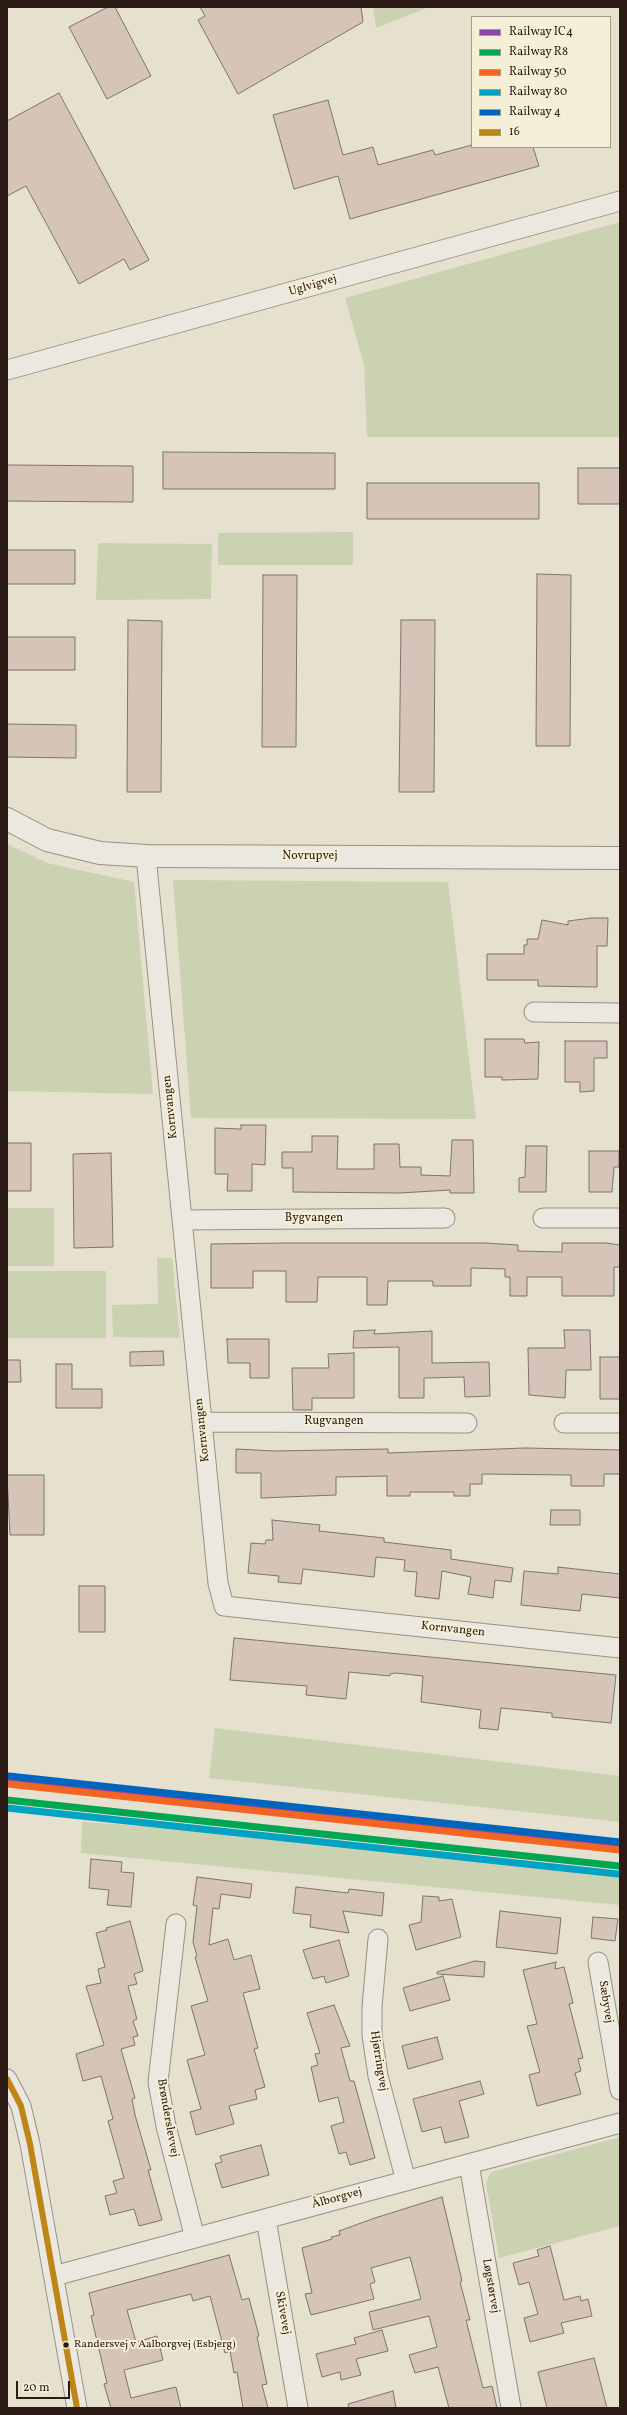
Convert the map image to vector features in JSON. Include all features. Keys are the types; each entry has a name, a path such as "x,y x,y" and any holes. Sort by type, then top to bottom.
{"street":[{"name":"Uglvigvej","path":"7,370 620,201"},
{"name":"Novrupvej","path":"7,819 47,840 100,853 146,856 620,858"},
{"name":"Kornvangen","path":"146,856 218,1583 224,1606 620,1648"},
{"path":"534,1012 620,1013"},
{"name":"Bygvangen","path":"182,1220 445,1218"},
{"path":"543,1218 620,1218"},
{"name":"Rugvangen","path":"202,1422 467,1423"},
{"path":"564,1423 620,1423"},
{"name":"Brønderslevvej","path":"176,1924 158,2082 166,2126 195,2238"},
{"name":"Hjørringvej","path":"378,1939 372,2007 372,2035 378,2076 406,2181"},
{"name":"Sæbyvej","path":"598,1962 620,2090"},
{"path":"7,2079 21,2106 54,2276 77,2408"},
{"name":"Ålborgvej","path":"54,2276 620,2123"},
{"name":"Løgstørvej","path":"469,2164 512,2408"},
{"name":"Skivevej","path":"266,2219 298,2408"}],"green space":[{"path":"373,7 429,7 376,28"},
{"path":"620,222 620,437 367,437 364,365 345,298"},
{"path":"353,532 353,565 218,565 218,533"},
{"path":"98,543 212,544 211,599 96,600"},
{"path":"7,844 47,863 134,882 153,1094 7,1091"},
{"path":"173,880 448,882 476,1119 191,1118"},
{"path":"7,1208 54,1208 54,1266 7,1266"},
{"path":"157,1258 172,1258 180,1338 113,1337 112,1305 158,1304"},
{"path":"7,1271 106,1271 106,1338 7,1338"},
{"path":"215,1728 620,1776 620,1822 209,1778"},
{"path":"82,1822 202,1830 620,1876 620,1905 81,1853"},
{"path":"620,2137 620,2226 499,2258 486,2183 491,2172"}],"building":[{"path":"108,7 115,7 151,76 107,99 69,27"},
{"path":"200,7 361,7 363,22 238,94 198,20 205,16"},
{"path":"59,93 149,260 130,270 124,259 79,284 26,186 7,196 7,121"},
{"path":"328,100 343,155 373,147 378,165 433,150 435,155 471,145 471,148 533,148 539,166 350,219 338,176 294,189 273,115"},
{"path":"163,452 335,453 335,489 163,489"},
{"path":"7,465 133,466 133,502 7,501"},
{"path":"578,468 620,468 620,504 578,504"},
{"path":"367,483 539,483 539,519 367,519"},
{"path":"7,550 75,550 75,584 7,584"},
{"path":"537,574 571,575 570,746 536,746"},
{"path":"263,575 297,575 296,747 262,747"},
{"path":"128,620 162,621 161,792 127,792"},
{"path":"401,620 435,620 434,792 399,792"},
{"path":"7,637 75,637 75,670 7,670"},
{"path":"7,724 76,725 76,758 7,757"},
{"path":"608,918 607,946 597,946 597,987 538,986 538,980 487,980 487,954 524,954 524,945 527,945 527,939 538,939 542,920 568,925 568,921"},
{"path":"485,1039 524,1039 525,1043 539,1042 538,1079 502,1080 502,1077 485,1077"},
{"path":"565,1041 607,1041 607,1058 594,1058 594,1091 580,1092 580,1082 565,1082"},
{"path":"241,1125 266,1125 265,1165 252,1164 252,1191 227,1191 228,1174 215,1174 215,1128 241,1129"},
{"path":"312,1136 338,1136 337,1169 374,1169 374,1144 399,1144 400,1167 421,1167 421,1175 450,1176 452,1140 473,1140 474,1193 450,1193 450,1190 400,1193 293,1192 293,1168 282,1168 282,1152 312,1152"},
{"path":"7,1143 31,1143 31,1191 7,1191"},
{"path":"526,1146 547,1146 546,1192 519,1192 519,1178 525,1177"},
{"path":"589,1151 619,1151 619,1167 614,1167 612,1192 589,1192"},
{"path":"111,1153 113,1247 74,1248 73,1154"},
{"path":"484,1243 518,1245 518,1251 562,1252 562,1243 606,1243 620,1245 620,1267 614,1267 614,1296 562,1296 562,1277 527,1277 527,1296 510,1296 510,1277 505,1277 505,1269 471,1268 471,1286 433,1286 433,1281 388,1281 387,1305 367,1305 367,1277 318,1277 317,1302 286,1302 286,1271 253,1271 253,1288 211,1288 211,1244"},
{"path":"375,1330 374,1334 432,1331 432,1363 489,1362 490,1396 465,1397 464,1377 424,1378 424,1398 399,1398 399,1347 353,1348 354,1331"},
{"path":"564,1330 590,1330 591,1370 566,1370 565,1398 529,1395 528,1348 565,1348"},
{"path":"227,1339 269,1339 269,1378 250,1378 250,1363 228,1363"},
{"path":"163,1351 164,1365 130,1366 130,1352"},
{"path":"354,1353 354,1398 312,1398 312,1410 293,1410 292,1368 329,1368 328,1354"},
{"path":"600,1357 620,1357 620,1399 600,1399"},
{"path":"7,1360 20,1360 21,1382 7,1382"},
{"path":"56,1364 72,1364 72,1389 102,1389 102,1408 56,1408"},
{"path":"525,1448 620,1450 620,1474 604,1474 604,1486 571,1486 571,1475 482,1474 482,1484 470,1484 470,1496 454,1496 454,1492 410,1492 410,1496 387,1496 387,1476 336,1477 336,1495 261,1498 261,1473 236,1473 236,1449 274,1451 388,1449 388,1453"},
{"path":"7,1475 44,1475 44,1535 10,1535"},
{"path":"551,1510 580,1510 580,1525 550,1525"},
{"path":"272,1520 320,1525 319,1531 384,1538 384,1542 451,1550 451,1559 513,1568 511,1582 495,1580 493,1598 468,1594 471,1577 442,1571 439,1599 415,1596 417,1572 404,1571 405,1560 376,1557 374,1577 303,1569 301,1584 278,1582 279,1576 248,1573 251,1543 265,1544 266,1540 273,1540"},
{"path":"558,1567 620,1574 620,1598 582,1594 580,1611 521,1605 524,1571 558,1574"},
{"path":"79,1586 105,1586 105,1632 79,1632"},
{"path":"234,1638 616,1675 611,1723 552,1717 552,1713 501,1708 498,1730 479,1728 481,1710 421,1702 423,1676 396,1673 390,1674 390,1676 349,1672 346,1699 306,1695 307,1686 230,1680"},
{"path":"91,1859 122,1862 121,1872 134,1873 131,1907 107,1905 109,1890 89,1888"},
{"path":"197,1877 252,1884 250,1898 221,1894 219,1909 213,1908 209,1945 228,1939 234,1960 251,1955 260,1989 243,1993 258,2048 254,2049 265,2087 255,2090 257,2099 229,2106 234,2124 196,2135 190,2112 201,2109 187,2060 205,2055 191,2006 208,2001 195,1957 197,1956 193,1942 197,1906 193,1905"},
{"path":"296,1887 348,1893 349,1889 384,1893 382,1916 343,1911 349,1933 310,1927 311,1915 293,1913"},
{"path":"423,1896 439,1897 439,1901 452,1899 461,1937 416,1950 409,1925 421,1922"},
{"path":"500,1911 561,1918 557,1954 496,1947"},
{"path":"593,1917 618,1919 615,1941 591,1938"},
{"path":"130,1921 143,1971 134,1974 137,1984 128,1986 137,2019 133,2021 138,2036 133,2037 135,2045 121,2049 135,2098 132,2099 135,2115 151,2170 148,2170 162,2220 139,2226 134,2209 110,2215 105,2196 117,2193 113,2181 124,2178 108,2121 113,2119 101,2076 83,2081 76,2054 104,2045 86,1986 101,1983 98,1969 105,1967 96,1933 107,1930 106,1928"},
{"path":"339,1940 349,1976 326,1983 324,1976 313,1979 303,1950"},
{"path":"475,1961 485,1962 484,1977 437,1974 437,1972"},
{"path":"556,1962 555,1969 564,1967 573,2003 569,2004 583,2058 578,2059 581,2071 575,2073 581,2094 537,2106 529,2075 540,2072 527,2026 537,2024 523,1970"},
{"path":"443,1976 450,2000 410,2011 403,1988"},
{"path":"334,2005 350,2046 341,2048 350,2081 354,2081 375,2158 350,2165 346,2152 339,2154 331,2126 344,2122 338,2097 319,2102 311,2067 318,2065 315,2054 320,2053 307,2013"},
{"path":"437,2037 443,2059 408,2069 402,2046"},
{"path":"480,2081 484,2094 459,2101 469,2137 445,2143 441,2127 422,2132 413,2099"},
{"path":"261,2145 269,2175 222,2188 215,2164 222,2162 220,2156"},
{"path":"442,2197 462,2281 460,2282 470,2320 466,2320 483,2388 492,2386 497,2408 449,2408 438,2367 415,2373 409,2355 437,2347 429,2316 373,2330 369,2312 421,2299 410,2257 371,2268 375,2282 370,2284 374,2299 311,2315 305,2294 312,2293 302,2248 332,2239 331,2237 340,2235 339,2231"},
{"path":"550,2246 564,2300 580,2296 581,2301 588,2299 592,2316 561,2323 564,2333 530,2342 524,2318 538,2314 529,2282 519,2285 513,2263 539,2256 537,2250"},
{"path":"229,2255 242,2300 249,2298 259,2336 257,2337 267,2384 262,2385 268,2408 243,2408 237,2372 234,2373 230,2351 225,2353 210,2296 193,2301 191,2294 127,2310 136,2342 157,2336 163,2360 124,2370 131,2398 176,2387 181,2408 111,2408 104,2384 107,2383 91,2316 94,2315 89,2293"},
{"path":"382,2330 388,2351 356,2359 361,2375 341,2380 340,2372 322,2377 316,2354 356,2344 354,2338"},
{"path":"594,2358 607,2408 547,2408 538,2372"},
{"path":"393,2391 396,2408 349,2408 348,2404"}],"rail line":[{"name":"4","path":"9,1776 620,1842"},
{"name":"IC4","path":"7,1779 620,1847"},
{"name":"50","path":"8,1784 620,1850"},
{"name":"R8","path":"7,1800 619,1866"},
{"name":"80","path":"7,1808 618,1874"}],"transit line":[{"name":"16","path":"7,2079 21,2106 30,2144 77,2408"}],"place":[{"name":"Randersvej v Aalborgvej (Esbjerg)","path":"66,2345"}]}
